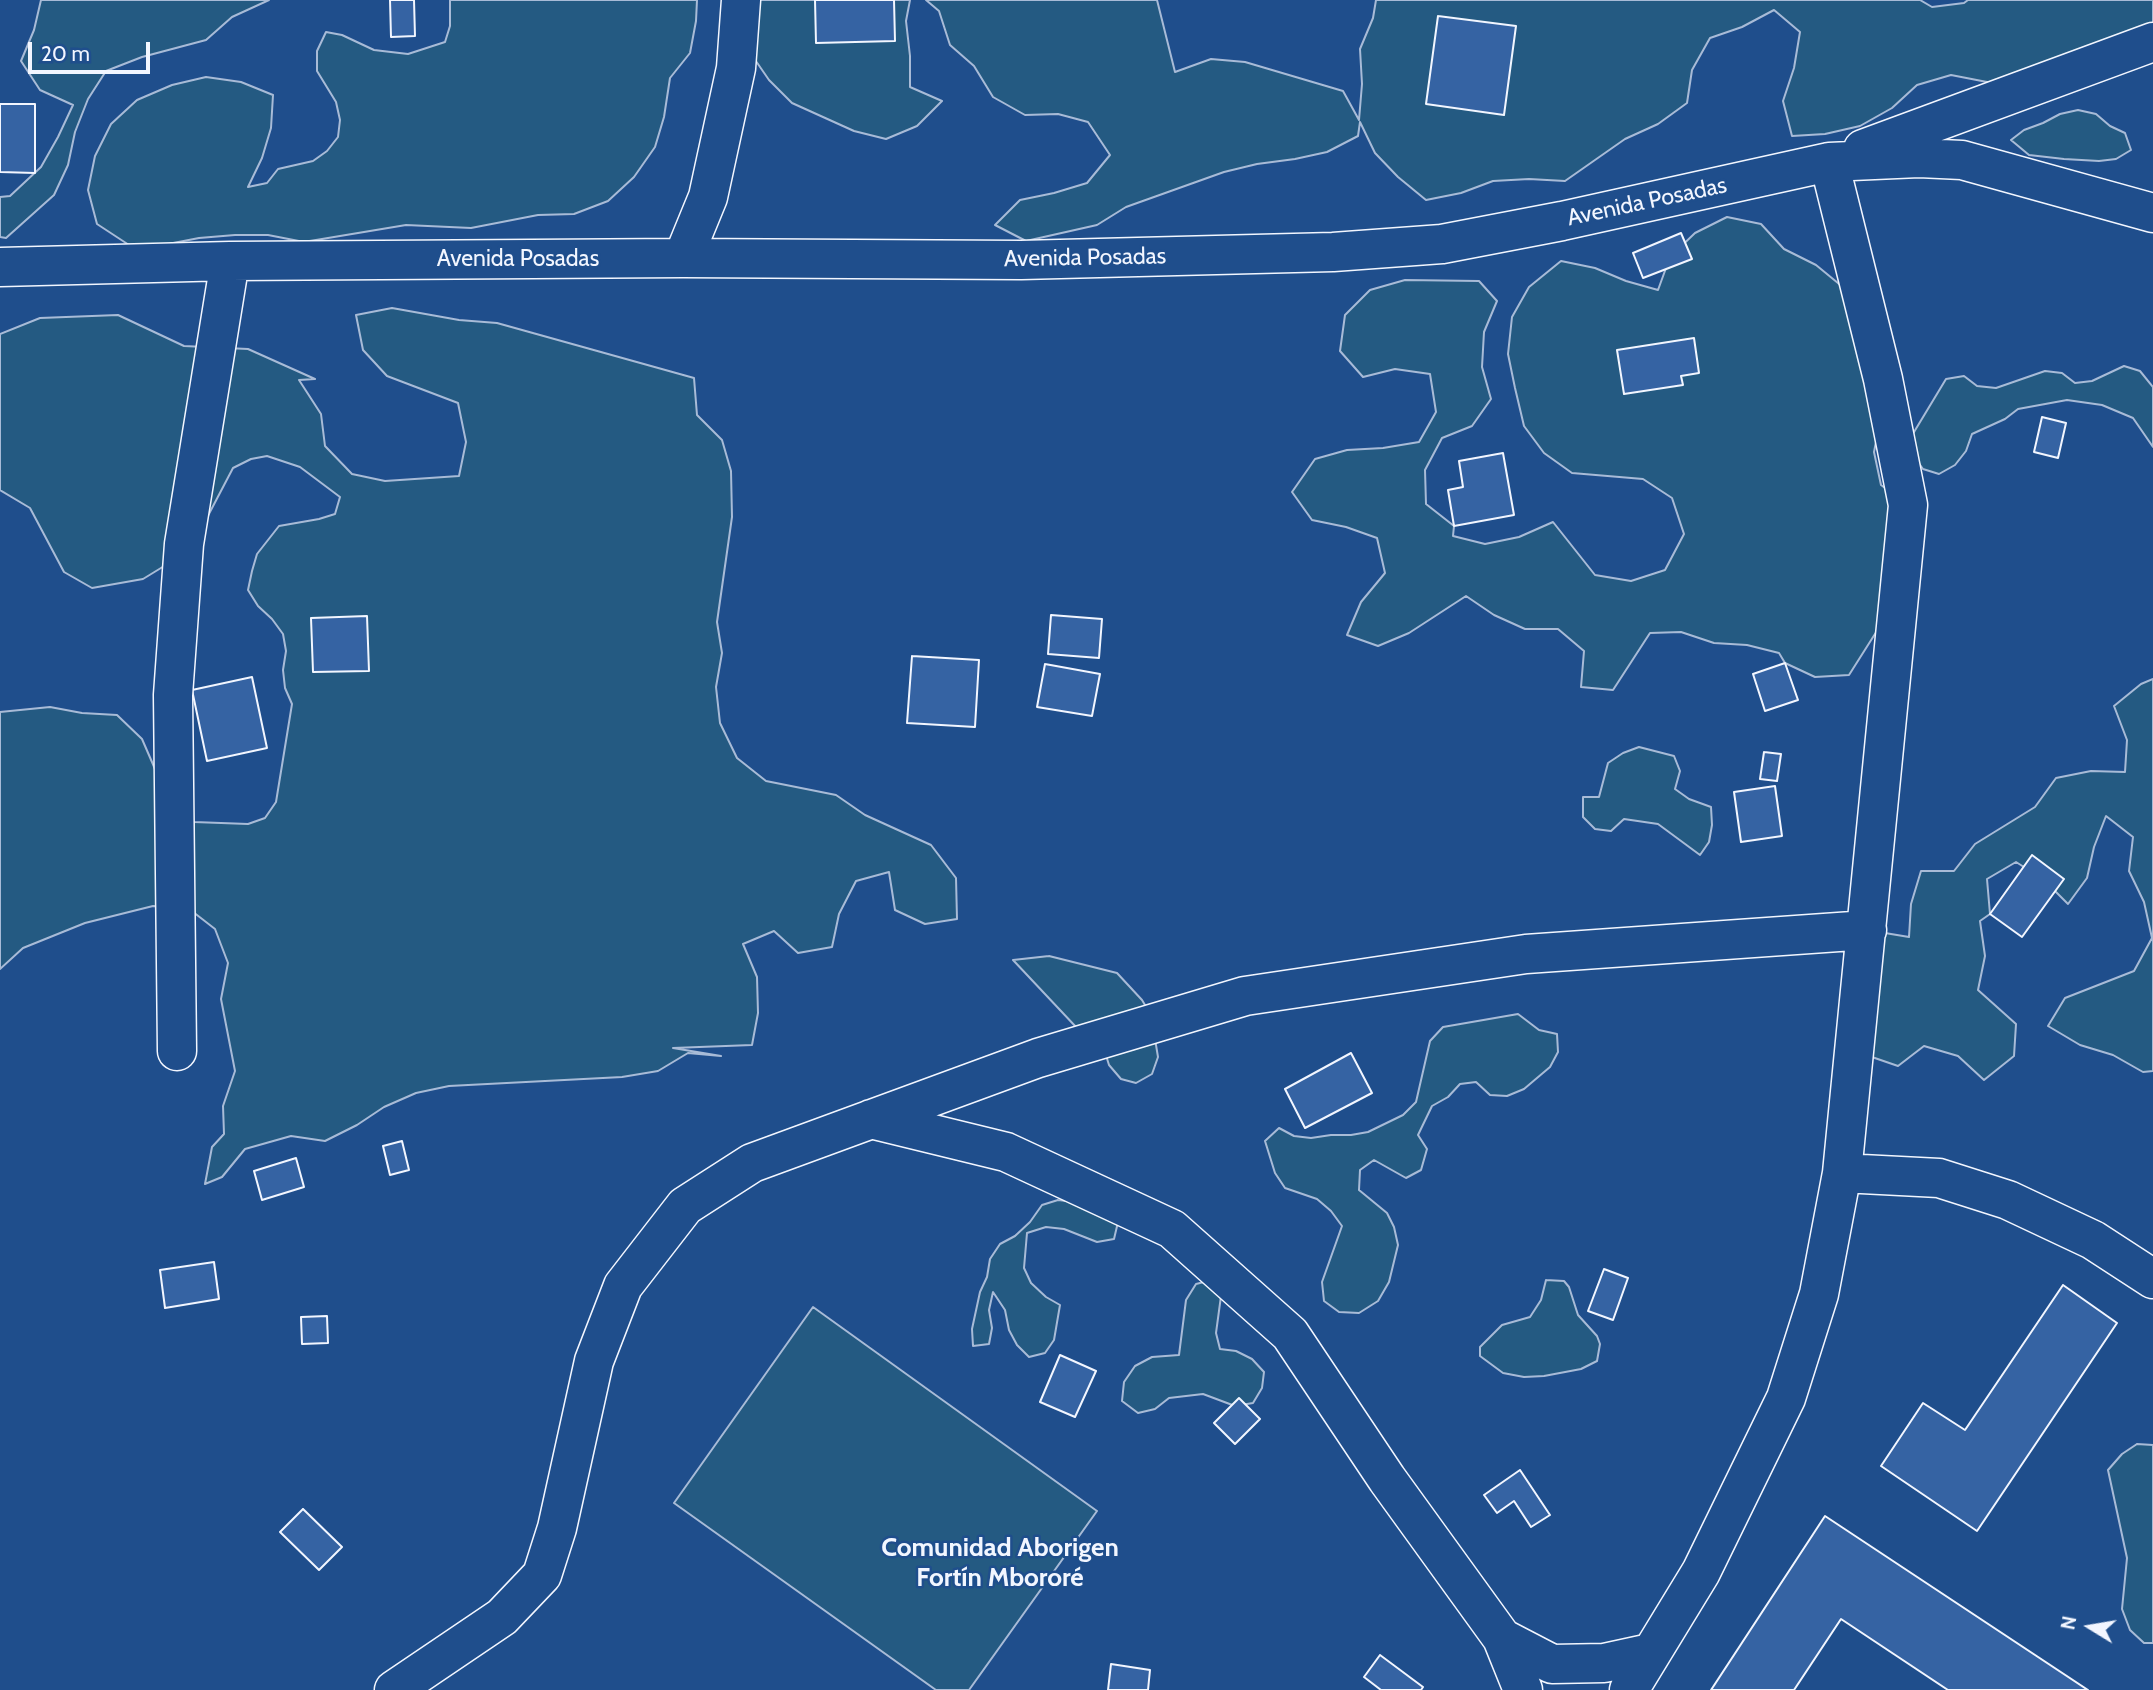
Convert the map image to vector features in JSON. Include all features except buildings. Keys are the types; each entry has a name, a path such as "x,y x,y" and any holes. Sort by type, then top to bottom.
{"street":[{"path":"683,258 708,197 736,68 741,0"},
{"path":"1629,1690 1701,1572 1786,1398 1819,1294 1842,1173 1909,505 1883,379 1829,162 2153,42"},
{"name":"Avenida Posadas","path":"0,267 230,261 683,258 1021,260 1333,253 1442,244 1562,221 1829,162 1919,158 1962,160 2153,213"},
{"path":"177,1051 174,681 184,544 230,261"},
{"path":"394,1690 502,1617 542,1575 557,1528 594,1361 623,1286 685,1206 752,1163 1038,1058 1245,996 1526,954 1867,930"},
{"path":"871,1119 1006,1152 1172,1229 1290,1334 1387,1479 1502,1637 1523,1690"},
{"path":"1842,1173 1940,1178 2008,1200 2093,1240 2153,1279"},
{"path":"1502,1637 1552,1664 1604,1663 1650,1653"}],"shaded area":[{"path":"41,0 269,0 232,17 206,40 142,57 106,71 88,99 75,132 68,165 54,195 6,238 0,237 0,197 10,196 41,167 73,105 40,90 21,61 34,30"},
{"path":"450,0 697,0 690,53 670,78 664,117 655,147 634,177 608,201 574,214 538,215 471,228 406,225 304,242 268,235 235,235 163,245 129,245 97,224 88,190 95,156 111,124 137,100 172,85 206,77 241,82 273,95 271,128 262,158 248,187 267,183 278,169 313,161 327,151 338,137 340,120 336,102 317,71 317,51 326,32 342,35 374,50 408,54 445,42 450,26"},
{"path":"751,0 910,0 906,21 910,87 942,101 917,126 886,139 854,131 792,103 769,80 749,51"},
{"path":"926,0 1157,0 1175,72 1211,59 1245,62 1343,91 1359,120 1362,84 1360,49 1373,18 1376,0 1920,0 1932,7 1964,3 1968,0 2153,0 2153,35 2021,82 1987,82 1951,75 1917,85 1892,108 1860,126 1825,134 1792,136 1783,101 1794,68 1800,32 1774,10 1742,27 1710,38 1692,70 1687,103 1658,124 1625,139 1565,181 1493,181 1461,193 1426,200 1375,153 1360,122 1358,136 1327,152 1224,172 1126,207 1097,225 1026,241 995,225 1020,200 1087,183 1110,155 1088,122 1058,114 1025,115 993,97 974,66 950,45 939,11"},
{"path":"2078,110 2096,114 2110,126 2125,133 2131,150 2116,159 2064,159 2029,155 2011,140 2024,130 2060,114"},
{"path":"1727,217 1761,224 1784,249 1816,265 1844,288 1882,412 1874,452 1881,485 1908,505 1887,615 1849,675 1815,677 1785,663 1779,653 1747,645 1714,643 1681,632 1650,633 1613,690 1581,687 1584,651 1558,629 1525,629 1494,615 1466,596 1409,633 1378,646 1347,635 1361,602 1385,573 1377,538 1346,527 1312,520 1292,492 1315,459 1347,450 1419,442 1436,412 1430,374 1395,369 1363,377 1340,351 1345,315 1370,290 1405,280 1479,281 1497,301 1484,332 1482,367 1491,399 1472,426 1442,438 1425,470 1426,504 1454,526 1453,536 1485,544 1519,537 1553,522 1595,575 1631,581 1665,570 1684,534 1672,498 1643,479 1572,473 1544,453 1524,426 1515,388 1508,354 1512,317 1529,287 1561,261 1595,268 1658,290 1670,257 1695,233"},
{"path":"392,308 459,320 497,323 694,378 697,415 722,440 731,471 732,517 717,622 722,653 716,687 720,723 737,758 766,781 836,795 865,815 931,845 956,878 957,919 925,924 895,910 889,872 856,881 839,914 832,947 798,953 774,931 743,944 757,977 758,1013 752,1045 673,1048 721,1056 688,1053 658,1071 622,1077 449,1086 416,1093 384,1107 357,1125 325,1141 291,1136 245,1149 222,1177 205,1184 212,1147 224,1134 223,1106 235,1071 221,999 228,963 215,929 188,908 153,906 85,923 23,948 0,969 0,712 50,707 82,713 117,715 142,739 155,769 194,822 248,824 265,818 276,802 292,704 285,688 283,670 286,651 283,634 258,606 248,590 252,571 257,554 279,526 335,514 340,497 300,467 267,456 251,459 233,468 200,531 174,560 143,579 92,588 64,572 30,508 0,490 0,334 40,318 118,315 184,346 248,349 315,379 299,380 321,414 325,446 352,474 385,481 459,476 466,442 458,403 387,376 363,350 356,315"},
{"path":"2124,366 2140,371 2153,387 2153,447 2133,418 2102,405 2067,400 2018,409 2005,419 1972,434 1966,451 1955,465 1939,474 1923,469 1913,455 1911,437 1946,379 1964,376 1977,386 1996,388 2045,371 2062,373 2075,383 2092,381"},
{"path":"2153,679 2153,1071 2143,1072 2113,1055 2080,1045 2048,1026 2065,998 2134,971 2152,938 2144,902 2129,871 2133,837 2106,816 2094,847 2087,878 2068,904 2043,879 2016,862 1987,879 1990,914 1980,921 1985,956 1978,990 2016,1024 2014,1056 1984,1080 1958,1056 1924,1046 1898,1066 1869,1056 1867,930 1909,937 1911,904 1921,871 1954,871 1975,844 2035,807 2056,778 2091,771 2125,772 2127,740 2114,706 2141,684"},
{"path":"1639,747 1674,756 1680,771 1675,789 1689,799 1711,807 1709,842 1700,855 1658,824 1624,819 1611,831 1595,829 1583,817 1583,797 1599,797 1608,763"},
{"path":"1049,956 1117,973 1142,1000 1151,1015 1158,1057 1152,1074 1136,1083 1121,1079 1109,1065 1104,1049 1076,1027 1013,960"},
{"path":"1518,1014 1539,1030 1557,1034 1558,1052 1550,1067 1524,1089 1507,1096 1490,1095 1476,1082 1460,1084 1448,1097 1432,1106 1418,1135 1427,1149 1421,1170 1406,1178 1374,1160 1360,1170 1359,1190 1387,1213 1398,1245 1389,1282 1378,1301 1359,1313 1339,1312 1324,1301 1322,1282 1342,1226 1331,1211 1317,1199 1285,1188 1275,1173 1265,1141 1279,1128 1294,1136 1311,1138 1368,1132 1403,1115 1416,1102 1430,1041 1443,1027"},
{"path":"1058,1200 1075,1202 1118,1222 1114,1239 1097,1242 1064,1229 1046,1227 1027,1233 1024,1268 1031,1283 1060,1305 1054,1340 1045,1353 1029,1357 1017,1345 1009,1330 1005,1310 993,1292 989,1310 992,1328 989,1344 973,1346 972,1329 990,1259 1000,1244 1015,1236 1030,1222 1042,1205"},
{"path":"1212,1280 1221,1296 1216,1333 1220,1349 1236,1351 1252,1359 1264,1372 1262,1388 1253,1403 1235,1406 1203,1394 1169,1398 1155,1409 1138,1413 1122,1401 1124,1382 1135,1366 1152,1357 1179,1355 1186,1300 1196,1284"},
{"path":"1546,1280 1564,1281 1569,1287 1578,1315 1597,1336 1600,1344 1597,1361 1581,1369 1544,1376 1524,1377 1503,1373 1480,1356 1480,1347 1502,1325 1530,1317 1541,1300"},
{"path":"813,1307 1097,1511 969,1690 936,1690 674,1503"},
{"path":"2137,1444 2153,1445 2153,1643 2144,1643 2130,1630 2122,1609 2127,1558 2108,1470 2122,1454"}],"district":[{"name":"Comunidad Aborigen Fortín Mbororé","path":"1000,1563"}]}
